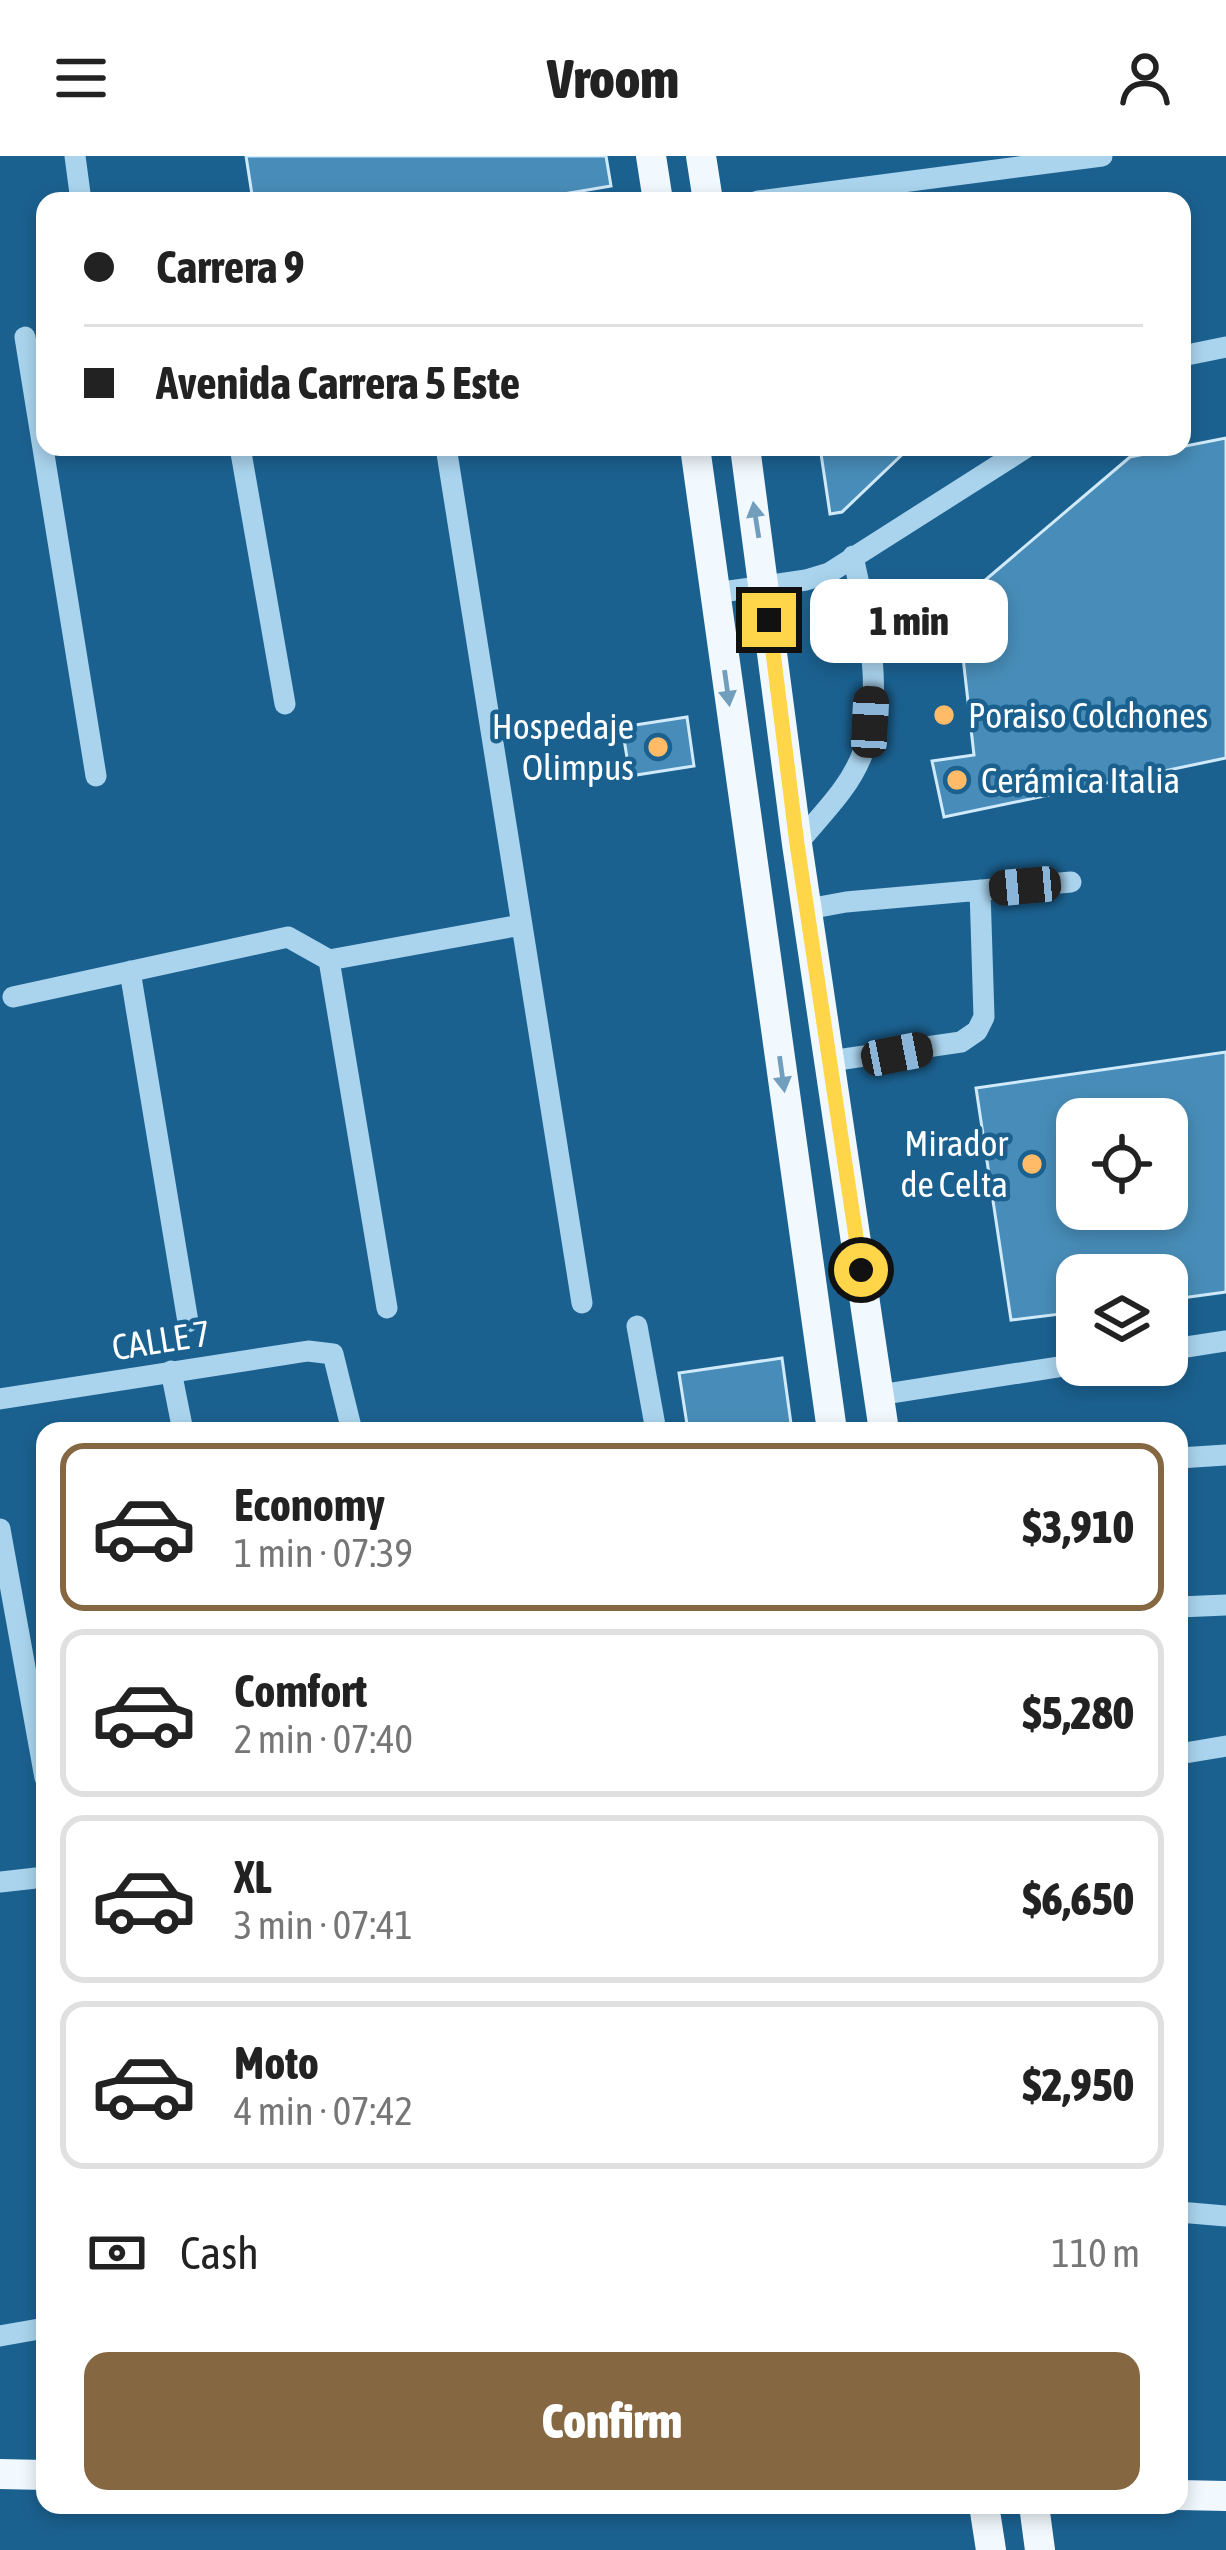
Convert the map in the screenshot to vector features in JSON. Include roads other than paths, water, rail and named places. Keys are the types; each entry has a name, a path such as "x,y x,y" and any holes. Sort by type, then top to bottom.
{"main road":[{"path":"701,156 707,192"},
{"path":"696,456 831,1422"},
{"path":"746,456 797,844 883,1422"},
{"path":"0,2474 36,2475"},
{"path":"1188,2495 1226,2496"},
{"path":"985,2514 991,2550"},
{"path":"1035,2514 1040,2550"}],"street":[{"path":"75,156 80,192"},
{"path":"827,192 1102,156"},
{"path":"25,337 36,380"},
{"path":"1191,354 1226,347"},
{"path":"48,456 96,776"},
{"path":"242,456 285,704"},
{"path":"447,456 582,1303"},
{"path":"715,592 829,573 1013,456"},
{"path":"797,844 849,781 870,722 873,659 854,556"},
{"path":"808,910 846,902 1071,882"},
{"path":"830,1061 961,1042 977,1031 984,1017 980,890"},
{"path":"13,997 288,937 329,959 521,925"},
{"path":"329,959 388,1308"},
{"path":"130,971 188,1322"},
{"path":"637,1326 654,1422"},
{"path":"1188,1346 1226,1340"},
{"name":"CALLE 7","path":"0,1399 308,1352 333,1354 350,1422"},
{"path":"879,1395 1056,1367"},
{"path":"171,1371 181,1422"},
{"path":"1188,1457 1226,1455"},
{"path":"0,1528 11,1650 36,1744"},
{"path":"1188,1607 1226,1605"},
{"path":"1188,1752 1226,1746"},
{"path":"0,1882 36,1878"},
{"path":"1188,2213 1226,2216"},
{"path":"0,2336 36,2330"}],"place":[{"name":"Poraiso Colchones","path":"944,715"},
{"name":"Hospedaje Olimpus","path":"658,747"},
{"name":"Cerámica Italia","path":"957,780"},
{"name":"Mirador de Celta","path":"1032,1164"}]}
